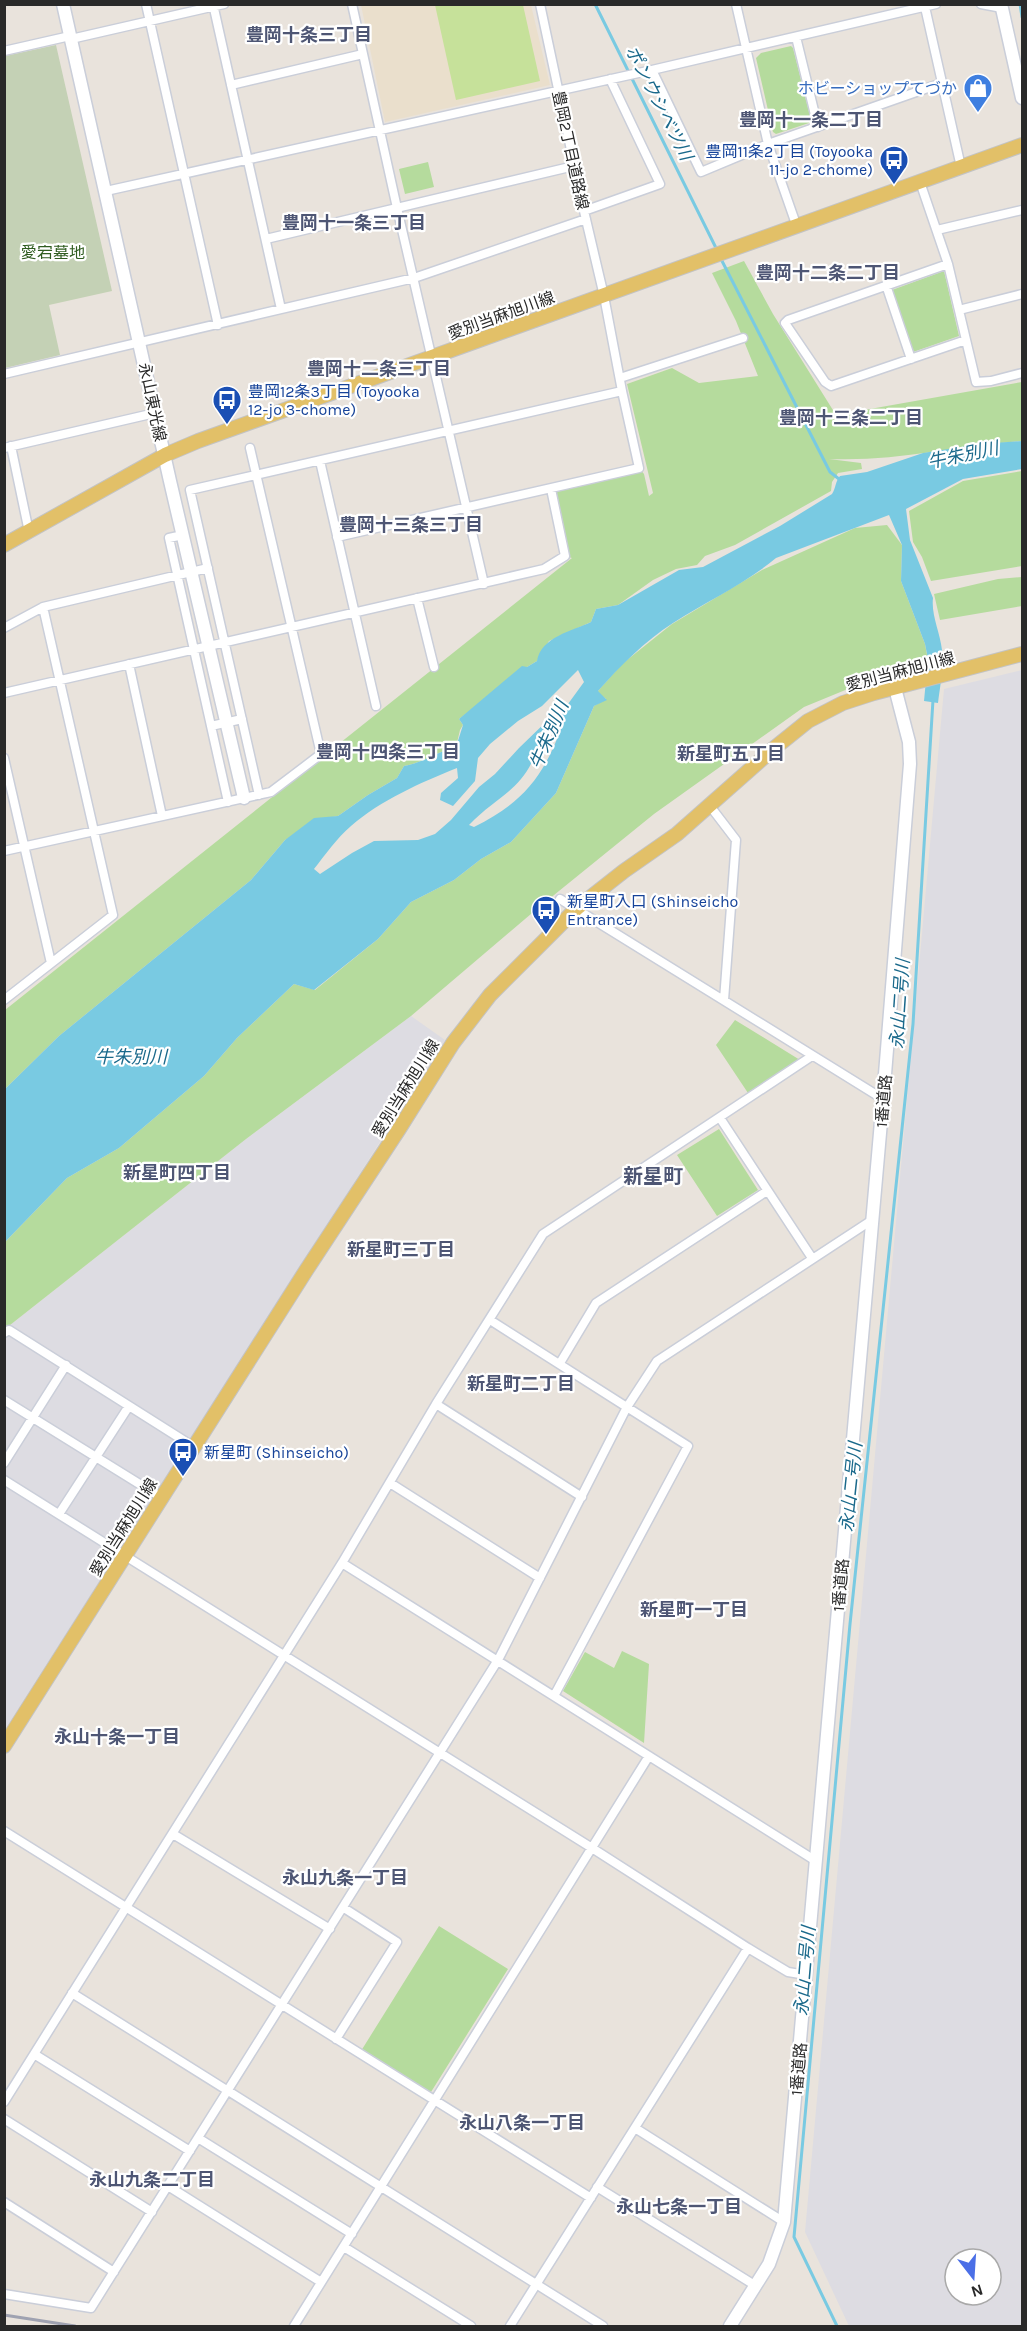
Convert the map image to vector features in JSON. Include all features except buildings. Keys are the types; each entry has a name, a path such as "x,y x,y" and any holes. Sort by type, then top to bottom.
{"main road":[{"name":"愛別当麻旭川線","path":"4,545 165,455 198,441 1023,145"},
{"name":"愛別当麻旭川線","path":"4,1746 453,1042 490,994 577,908 677,834 808,720 843,704 895,688 1023,654"}],"street":[{"name":"永山東光線","path":"63,4 244,798"},
{"path":"146,4 218,325"},
{"path":"4,51 149,22 224,4"},
{"path":"352,4 484,584"},
{"name":"豊岡2丁目道路線","path":"540,4 639,468 551,489"},
{"path":"736,4 768,144 796,227"},
{"path":"106,191 639,73 936,4"},
{"path":"981,4 1001,6 1023,98"},
{"path":"213,6 281,309"},
{"path":"925,7 960,167"},
{"path":"796,37 818,127"},
{"path":"231,85 363,54"},
{"path":"652,70 701,172 768,144 942,84"},
{"path":"4,374 414,278 585,215 660,184 610,79"},
{"path":"266,239 574,166"},
{"path":"920,182 948,264 976,382 991,381 1023,373"},
{"path":"937,230 1023,210"},
{"path":"948,264 784,323 825,382 831,386 966,340"},
{"path":"886,285 911,359"},
{"path":"959,310 1023,294"},
{"path":"620,378 743,338"},
{"path":"260,795 189,490 622,391"},
{"path":"28,532 8,447 155,413"},
{"path":"4,851 271,792 321,754 250,448"},
{"path":"320,460 376,706"},
{"path":"4,693 484,584 544,569 565,556 551,489 337,537"},
{"path":"183,535 169,538 228,802"},
{"path":"4,628 43,607 208,568"},
{"path":"417,598 434,667"},
{"path":"4,1000 112,915 43,607"},
{"path":"129,664 162,816"},
{"name":"1番道路","path":"730,2326 769,2264 784,2222 883,1099 910,764 909,742 895,688"},
{"path":"211,726 242,719"},
{"path":"4,758 51,963"},
{"path":"710,806 736,840 724,1000"},
{"path":"560,899 883,1099"},
{"path":"4,2102 342,1563 436,1404 543,1234 812,1056"},
{"path":"720,1118 812,1258"},
{"path":"560,1363 596,1303 767,1191"},
{"path":"4,2294 91,2308 498,1660 627,1407 657,1361 872,1220"},
{"path":"490,1320 688,1446 554,1696"},
{"path":"4,1333 9,1330 194,1447"},
{"path":"4,1463 66,1365"},
{"path":"4,1400 162,1498"},
{"path":"436,1404 582,1497"},
{"path":"59,1514 129,1406"},
{"path":"4,1480 748,1948 788,1972 806,1976"},
{"path":"390,1483 540,1578"},
{"path":"342,1563 816,1861"},
{"path":"294,2326 649,1756"},
{"path":"4,1831 591,2198"},
{"path":"173,1834 330,1929"},
{"path":"336,2039 397,1942 344,1908"},
{"path":"510,2326 748,1948"},
{"path":"72,1993 603,2326"},
{"path":"34,2054 190,2151"},
{"path":"4,2119 152,2212"},
{"path":"634,2128 784,2222"},
{"path":"198,2138 352,2234"},
{"path":"168,2186 321,2282"},
{"path":"597,2187 756,2286"},
{"path":"4,2202 114,2272"},
{"path":"344,2247 471,2326"}],"shaded area":[{"path":"361,5 531,5 550,85 385,122"},
{"path":"1022,670 1022,2326 849,2326 805,2232 944,689"},
{"path":"411,1016 445,1040 5,1729 5,1329 246,1139"}],"green space":[{"path":"435,5 523,5 540,81 456,100"},
{"name":"愛宕墓地","path":"56,45 112,291 49,305 60,355 5,368 5,56"},
{"path":"791,46 811,120 809,123 776,134 773,132 756,58 761,53"},
{"path":"428,162 434,187 405,194 399,169"},
{"path":"744,261 773,314 836,415 1022,382 1022,441 902,456 829,459 861,463 862,469 838,473 832,482 831,491 735,545 705,556 697,565 676,569 653,580 618,605 596,609 591,622 549,641 537,661 459,719 463,725 456,747 404,766 397,778 338,816 327,818 285,840 251,880 59,1036 5,1089 5,1010 572,558 565,556 551,489 639,468 644,474 649,496 653,493 627,384 672,368 699,383 758,376 736,321 712,273"},
{"path":"944,271 959,336 913,352 892,290"},
{"path":"1022,471 1022,566 931,581 922,557 913,542 909,511 963,481"},
{"path":"887,525 902,545 901,581 925,644 928,660 927,675 911,663 804,707 654,814 538,908 411,1016 246,1139 5,1329 5,1242 67,1178 119,1148 204,1076 237,1038 294,984 315,990 378,939 411,902 454,880 481,859 511,842 556,793 594,706 606,699 597,692 622,664 672,624 762,570 855,528"},
{"path":"1022,577 1022,606 940,620 934,594 998,579"},
{"path":"735,1020 800,1060 748,1093 716,1045"},
{"path":"719,1129 758,1190 717,1216 677,1155"},
{"path":"622,1651 649,1664 644,1743 563,1691 585,1652 614,1668"},
{"path":"439,1926 508,1969 431,2092 361,2051"}],"water":[{"name":"牛朱別川","path":"1022,441 1022,469 963,479 906,509 910,540 933,598 933,611 941,643 942,676 938,703 924,701 928,659 925,644 901,581 902,545 889,515 776,558 752,576 663,630 633,654 606,682 598,691 607,700 594,706 556,793 511,842 481,859 454,880 411,902 378,939 314,990 294,984 237,1038 204,1076 119,1148 67,1178 5,1242 5,1089 59,1036 251,880 285,840 314,818 338,816 397,778 404,766 456,747 463,725 459,719 522,666 527,667 537,661 544,646 551,640 591,622 596,609 618,605 679,570 703,567 780,526 832,494 840,476 867,472 923,453 980,444","holes":["578,670 584,682 568,704 549,719 495,774 479,787 451,820 435,834 418,840 374,841 320,874 314,869 341,836 375,808 401,793 457,768 458,778 441,793 440,800 453,806 475,781 478,758 490,744 518,721 542,706","558,720 562,726 555,744 548,760 530,786 519,798 491,818 474,827 469,825 518,783 533,761 539,745 536,736 540,732 548,732 553,722"]}],"waterway":[{"name":"ポンウシベツ川","path":"595,4 717,250"},
{"path":"1020,4 1022,17"},
{"name":"ポンウシベツ川","path":"721,259 830,472 839,479"},
{"name":"永山二号川","path":"837,2326 794,2237 850,1624 913,1024 933,700"}],"railway":[{"path":"4,2315 75,2326"}],"place":[{"name":"ホビーショップてづか","path":"978,114"},
{"name":"豊岡11条2丁目 (Toyooka 11-jo 2-chome)","path":"894,186"},
{"name":"豊岡12条3丁目 (Toyooka 12-jo 3-chome)","path":"227,426"},
{"name":"新星町入口 (Shinseicho Entrance)","path":"546,936"},
{"name":"新星町 (Shinseicho)","path":"183,1478"}],"district":[{"name":"豊岡十条三丁目","path":"309,35"},
{"name":"豊岡十一条二丁目","path":"811,120"},
{"name":"豊岡十一条三丁目","path":"354,223"},
{"name":"豊岡十二条二丁目","path":"828,273"},
{"name":"豊岡十二条三丁目","path":"379,369"},
{"name":"豊岡十三条二丁目","path":"851,418"},
{"name":"豊岡十三条三丁目","path":"411,525"},
{"name":"豊岡十四条三丁目","path":"388,752"},
{"name":"新星町五丁目","path":"731,754"},
{"name":"新星町四丁目","path":"177,1173"},
{"name":"新星町","path":"653,1176"},
{"name":"新星町三丁目","path":"401,1250"},
{"name":"新星町二丁目","path":"521,1384"},
{"name":"新星町一丁目","path":"694,1610"},
{"name":"永山十条一丁目","path":"117,1737"},
{"name":"永山九条一丁目","path":"345,1878"},
{"name":"永山八条一丁目","path":"522,2123"},
{"name":"永山九条二丁目","path":"152,2180"},
{"name":"永山七条一丁目","path":"679,2207"}]}
